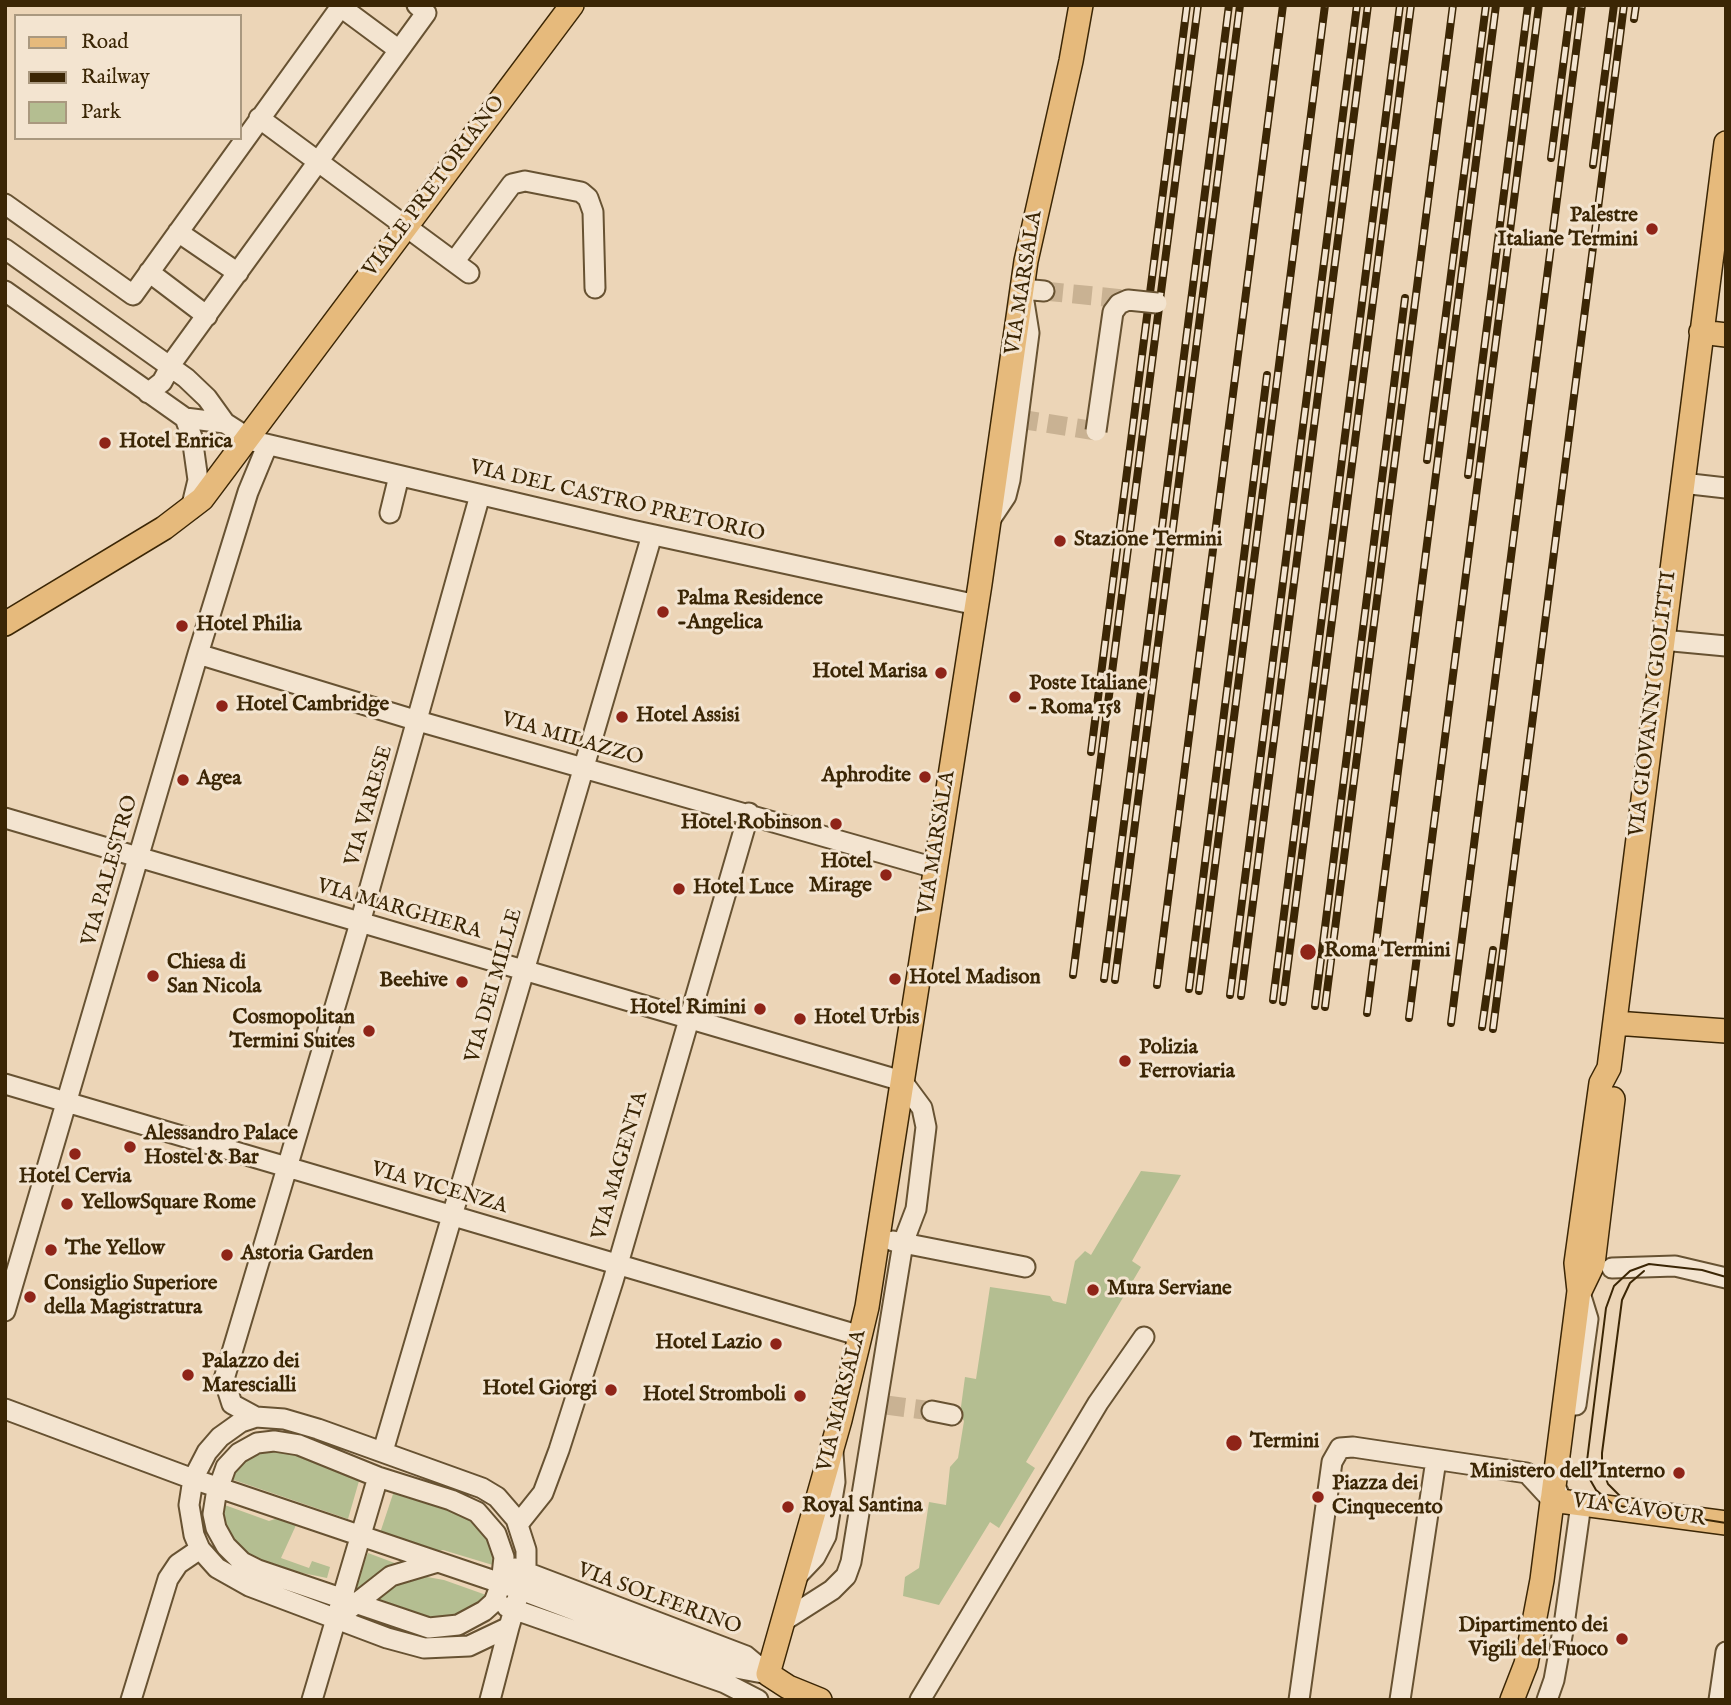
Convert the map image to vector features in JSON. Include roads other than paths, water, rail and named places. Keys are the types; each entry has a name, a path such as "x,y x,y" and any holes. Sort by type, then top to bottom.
{"main road":[{"name":"VIALE PRETORIANO","path":"5,624 191,509 258,443 298,369 572,5"},
{"name":"VIA MARSALA","path":"768,1674 861,1336 989,520 1033,290 1081,5"},
{"name":"VIA GIOVANNI GIOLITTI","path":"1594,1265 1601,1083 1609,1068 1615,1023 1726,143"},
{"path":"1701,332 1726,335"},
{"path":"1615,1023 1726,1031"},
{"path":"1512,1700 1526,1664 1535,1622 1580,1291 1594,1265"},
{"name":"VIA CAVOUR","path":"1552,1500 1726,1523"},
{"path":"768,1674 788,1687 820,1700"}],"street":[{"path":"148,393 162,382 170,366 426,13 417,5"},
{"path":"5,204 133,295 341,6 398,50"},
{"path":"259,118 462,267 508,187 521,181 576,191 588,198 593,212 595,288"},
{"path":"178,232 238,273"},
{"path":"5,249 170,366 202,393 225,423 258,443"},
{"path":"149,272 206,316"},
{"path":"5,291 185,418 225,423"},
{"path":"1096,430 1113,312 1119,304 1128,300 1157,303"},
{"path":"185,418 192,437 198,480 191,509"},
{"name":"VIA DEL CASTRO PRETORIO","path":"258,443 652,535 976,605"},
{"name":"VIA PALESTRO","path":"5,1311 248,492 258,443"},
{"path":"390,513 398,476"},
{"path":"1682,483 1726,488"},
{"name":"VIA VARESE","path":"256,1417 232,1404 224,1379 360,923 480,495"},
{"name":"VIA DEI MILLE","path":"383,1451 652,535"},
{"path":"1662,640 1726,646"},
{"name":"VIA MILAZZO","path":"198,654 418,721 935,868"},
{"name":"VIA MAGENTA","path":"519,1523 545,1488 616,1266 749,813"},
{"name":"VIA MARGHERA","path":"5,818 902,1081"},
{"path":"785,1620 832,1590 848,1572 882,1405 903,1243 916,1209 926,1128 922,1108 902,1081"},
{"name":"VIA VICENZA","path":"5,1084 288,1170 861,1336"},
{"path":"878,1237 1025,1267"},
{"path":"1594,1265 1675,1266 1726,1278"},
{"path":"920,1700 1098,1403 1144,1337"},
{"path":"845,1399 882,1405"},
{"path":"5,1409 193,1479 439,1562 498,1593 513,1619 725,1683 759,1700 768,1674"},
{"path":"932,1411 952,1415"},
{"path":"490,1700 513,1619 522,1582 526,1550 519,1523 503,1502 486,1490 383,1451 292,1420 256,1417 241,1422 220,1437 207,1452 193,1479 190,1514 200,1549 232,1578 405,1644 443,1649 478,1643 513,1619"},
{"path":"268,1441 299,1445 378,1476 451,1500 477,1512 496,1534 505,1562 522,1582 498,1593 471,1619 450,1628 437,1628 416,1625 258,1570 237,1559 221,1538 214,1521 219,1488 226,1467 239,1453 253,1444 268,1441"},
{"path":"1299,1700 1334,1453 1340,1448 1353,1447 1527,1473 1552,1500"},
{"path":"1400,1700 1436,1460"},
{"path":"349,1601 360,1535 378,1476"},
{"path":"1547,1700 1554,1680 1564,1625 1581,1504"},
{"path":"131,1700 168,1578 178,1564 200,1549"},
{"path":"312,1700 337,1618 349,1601 391,1576 439,1562"},
{"path":"498,1593 505,1562"},
{"name":"VIA SOLFERINO","path":"522,1582 720,1665 768,1674"},
{"name":"VIA SOLFERINO","path":"522,1582 746,1656 768,1674"},
{"path":"1719,1700 1726,1651"},
{"name":"VIA SOLFERINO","path":"720,1665 759,1700"}],"tunnel":[{"path":"1044,291 1124,299"},
{"path":"1019,419 1096,431"},
{"path":"886,1405 932,1411"}],"tram line":[{"path":"1726,1277 1702,1270 1649,1264 1630,1271 1614,1286 1606,1308 1587,1461 1588,1476 1596,1490 1614,1505 1726,1523"},
{"path":"1630,1506 1608,1484 1602,1468 1602,1453 1622,1300 1630,1283 1644,1271"}],"railway":[{"path":"1091,752 1187,5"},
{"path":"1073,975 1198,5"},
{"path":"1104,979 1229,5"},
{"path":"1115,980 1240,5"},
{"path":"1157,985 1283,5"},
{"path":"1199,991 1325,5"},
{"path":"1230,995 1357,5"},
{"path":"1241,996 1368,5"},
{"path":"1273,1000 1400,5"},
{"path":"1283,1002 1411,5"},
{"path":"1325,1007 1453,5"},
{"path":"1427,460 1486,5"},
{"path":"1367,1013 1496,5"},
{"path":"1468,475 1528,5"},
{"path":"1409,1018 1539,5"},
{"path":"1551,158 1571,5"},
{"path":"1451,1023 1582,5"},
{"path":"1593,165 1614,5"},
{"path":"1493,1029 1624,5"},
{"path":"1634,19 1636,5"},
{"path":"1315,1006 1405,298"},
{"path":"1189,989 1267,375"},
{"path":"1482,1027 1493,950"}],"place":[{"name":"Palestre Italiane Termini","path":"1652,229"},
{"name":"Hotel Enrica","path":"105,443"},
{"name":"Stazione Termini","path":"1060,541"},
{"name":"Palma Residence -Angelica","path":"663,612"},
{"name":"Hotel Philia","path":"182,626"},
{"name":"Hotel Marisa","path":"941,673"},
{"name":"Poste Italiane – Roma 158","path":"1015,697"},
{"name":"Hotel Cambridge","path":"222,706"},
{"name":"Hotel Assisi","path":"622,717"},
{"name":"Aphrodite","path":"925,777"},
{"name":"Agea","path":"183,780"},
{"name":"Hotel Robinson","path":"836,824"},
{"name":"Hotel Mirage","path":"886,875"},
{"name":"Hotel Luce","path":"679,889"},
{"name":"Roma Termini","path":"1308,952"},
{"name":"Chiesa di San Nicola","path":"153,976"},
{"name":"Hotel Madison","path":"895,979"},
{"name":"Beehive","path":"462,982"},
{"name":"Hotel Rimini","path":"760,1009"},
{"name":"Hotel Urbis","path":"800,1019"},
{"name":"Cosmopolitan Termini Suites","path":"369,1031"},
{"name":"Polizia Ferroviaria","path":"1125,1061"},
{"name":"Alessandro Palace Hostel & Bar","path":"130,1147"},
{"name":"Hotel Cervia","path":"75,1154"},
{"name":"YellowSquare Rome","path":"67,1204"},
{"name":"The Yellow","path":"51,1250"},
{"name":"Astoria Garden","path":"227,1255"},
{"name":"Mura Serviane","path":"1093,1290"},
{"name":"Consiglio Superiore della Magistratura","path":"30,1297"},
{"name":"Hotel Lazio","path":"776,1344"},
{"name":"Palazzo dei Marescialli","path":"188,1375"},
{"name":"Hotel Giorgi","path":"611,1390"},
{"name":"Hotel Stromboli","path":"800,1396"},
{"name":"Termini","path":"1234,1443"},
{"name":"Ministero dell'Interno","path":"1679,1473"},
{"name":"Piazza dei Cinquecento","path":"1318,1497"},
{"name":"Royal Santina","path":"788,1507"},
{"name":"Dipartimento dei Vigili del Fuoco","path":"1622,1639"}]}
